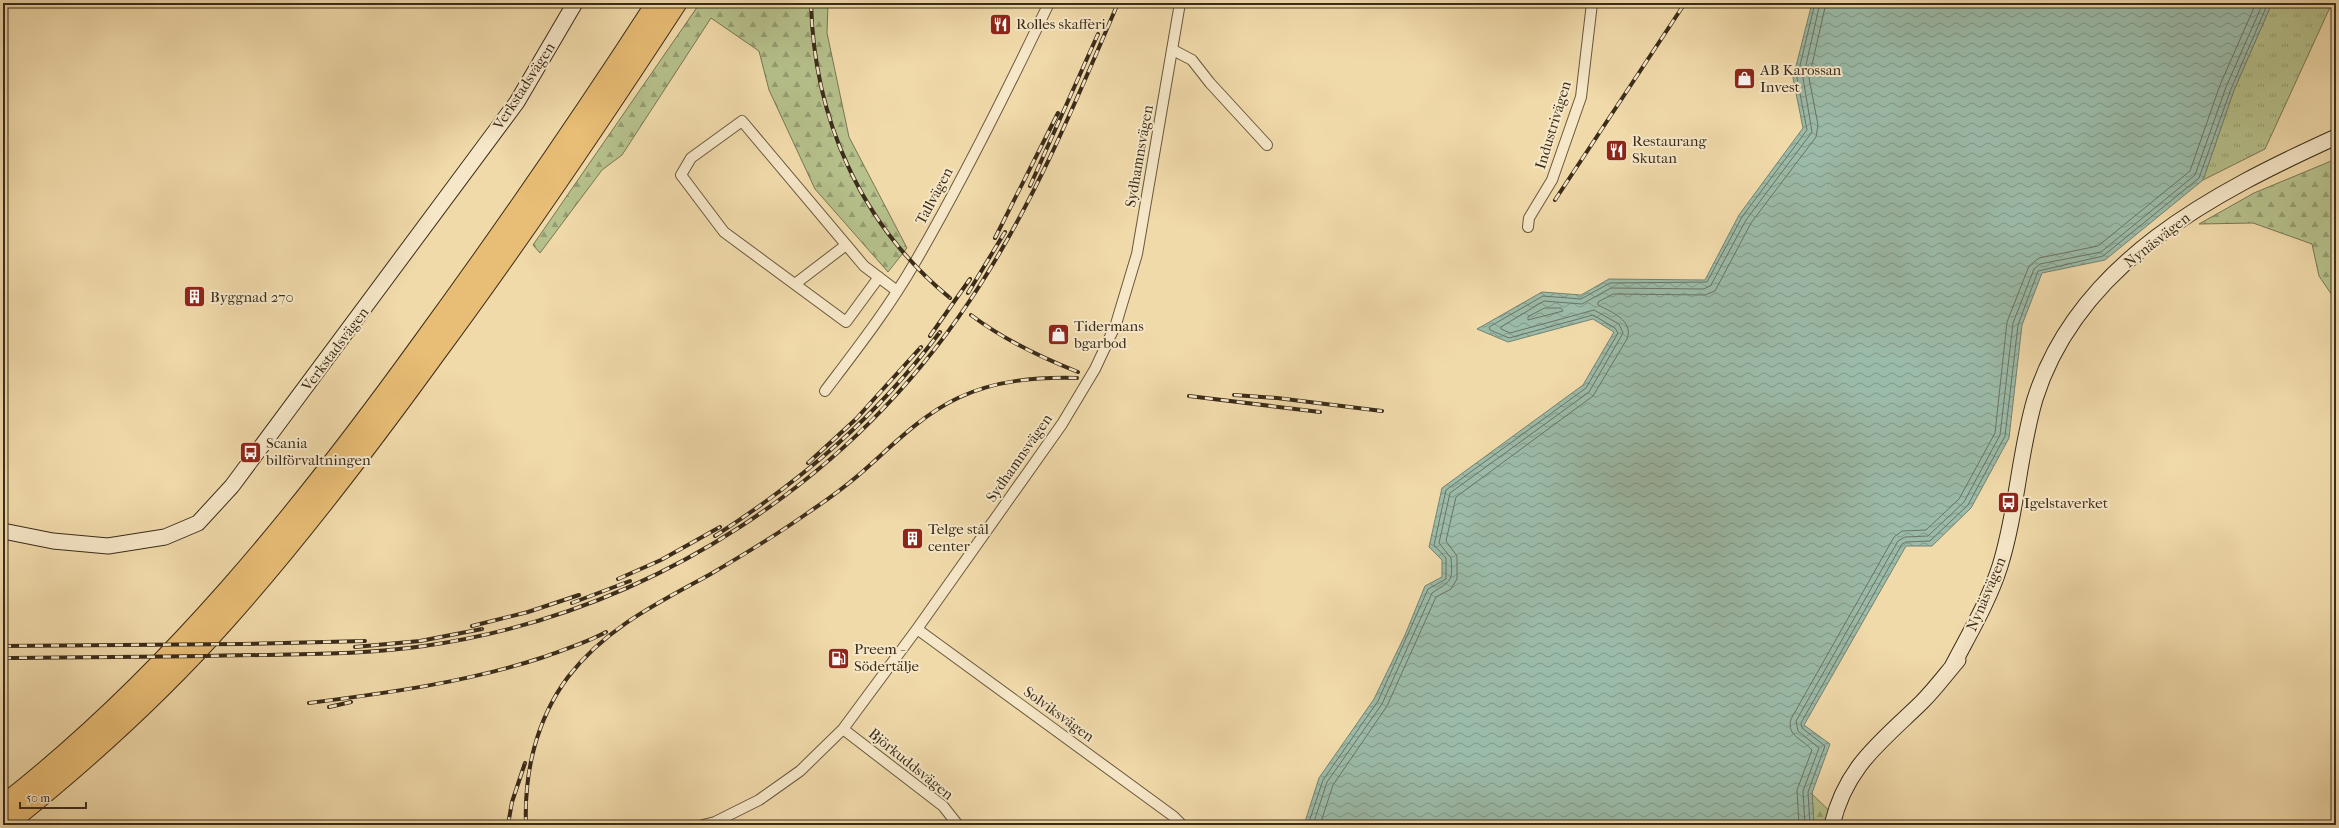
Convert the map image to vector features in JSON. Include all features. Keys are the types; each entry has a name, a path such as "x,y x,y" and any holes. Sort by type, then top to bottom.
{"highway":[{"path":"3,806 116,707 205,617 317,484 478,266 582,117 656,3"},
{"path":"6,825 69,774 135,714 225,621 330,495 492,278 597,127 677,3"}],"street":[{"name":"Verkstadsvägen","path":"3,531 53,541 108,546 165,537 198,523 232,486 518,102 575,3"},
{"name":"Tallvägen","path":"825,391 914,265 1030,44 1049,3"},
{"name":"Sydhamnsvägen","path":"703,825 715,822 759,800 800,771 843,729 917,629 1062,424 1095,370 1116,324 1137,254 1180,3"},
{"name":"Industrivägen","path":"1528,227 1529,218 1552,180 1581,97 1592,3"},
{"path":"1173,50 1192,60 1210,83 1267,145"},
{"path":"878,277 846,322 724,232 681,174 691,158 742,121 864,266 897,291"},
{"name":"Nynäsvägen","path":"1832,825 1842,794 1857,768 1872,749 1923,700 1952,667 1975,638 1995,604 2008,571 2022,514 2035,401 2045,370 2069,326 2099,289 2134,256 2165,232 2216,197 2275,165 2336,137"},
{"path":"795,284 846,245"},
{"name":"Solviksvägen","path":"917,629 1182,825"},
{"name":"Björkuddsvägen","path":"843,729 943,806 958,825"}],"green space":[{"path":"700,3 828,3 827,33 849,137 907,248 888,272 815,189 769,90 759,51 711,18 622,155 602,170 540,253 533,245"},
{"path":"2272,3 2332,3 2265,149 2203,180 2234,90"},
{"path":"2336,159 2336,301 2319,276 2312,244 2253,223 2199,224 2254,193"},
{"path":"1812,794 1844,825 1814,825"}],"water":[{"path":"1812,3 2272,3 2234,90 2203,180 2105,260 2042,273 2022,325 2009,438 1971,508 1932,546 1906,546 1804,725 1830,744 1812,793 1814,825 1304,825 1319,778 1374,699 1405,635 1425,586 1442,577 1442,560 1429,547 1442,488 1583,385 1614,332 1593,319 1508,342 1477,329 1542,292 1581,295 1609,279 1705,280 1739,215 1803,128 1793,78"}],"railway":[{"path":"811,3 814,46 821,87 833,127 848,166 867,202 891,237 918,269 950,298"},
{"path":"3,658 322,654 383,651 424,646 508,629 590,603 667,569 741,526 810,476 873,419 930,355 980,285 1020,217 1055,147 1118,3"},
{"path":"1555,200 1685,3"},
{"path":"1030,186 1098,34"},
{"path":"995,238 1058,113"},
{"path":"968,293 1005,232"},
{"path":"930,336 970,279"},
{"path":"971,315 996,332 1023,347 1078,372"},
{"path":"715,536 779,492 809,469 837,444 890,392 940,332"},
{"path":"808,463 856,419 921,347"},
{"path":"526,825 527,786 530,767 540,729 548,711 568,677 599,644 615,631 651,607 709,575 772,537 822,503 861,473 907,432 944,405 972,392 1002,383 1031,379 1077,378"},
{"path":"1234,395 1277,398 1382,411"},
{"path":"1189,396 1320,412"},
{"path":"618,579 661,560 720,527"},
{"path":"572,603 630,581"},
{"path":"472,626 528,612 579,595"},
{"path":"355,647 420,641 482,629"},
{"path":"309,703 398,691 457,680 515,666 544,657 583,643 606,632"},
{"path":"3,646 241,644 365,641"},
{"path":"329,707 351,702"},
{"path":"508,825 512,802 525,763"}],"place":[{"name":"Rolles skafferi","path":"1001,24"},
{"name":"AB Karossan Invest","path":"1744,79"},
{"name":"Restaurang Skutan","path":"1617,150"},
{"name":"Byggnad 270","path":"194,297"},
{"name":"Tidermans bgarbod","path":"1058,335"},
{"name":"Scania bilförvaltningen","path":"251,452"},
{"name":"Igelstaverket","path":"2009,503"},
{"name":"Telge stål center","path":"913,538"},
{"name":"Preem - Södertälje","path":"839,658"}]}
